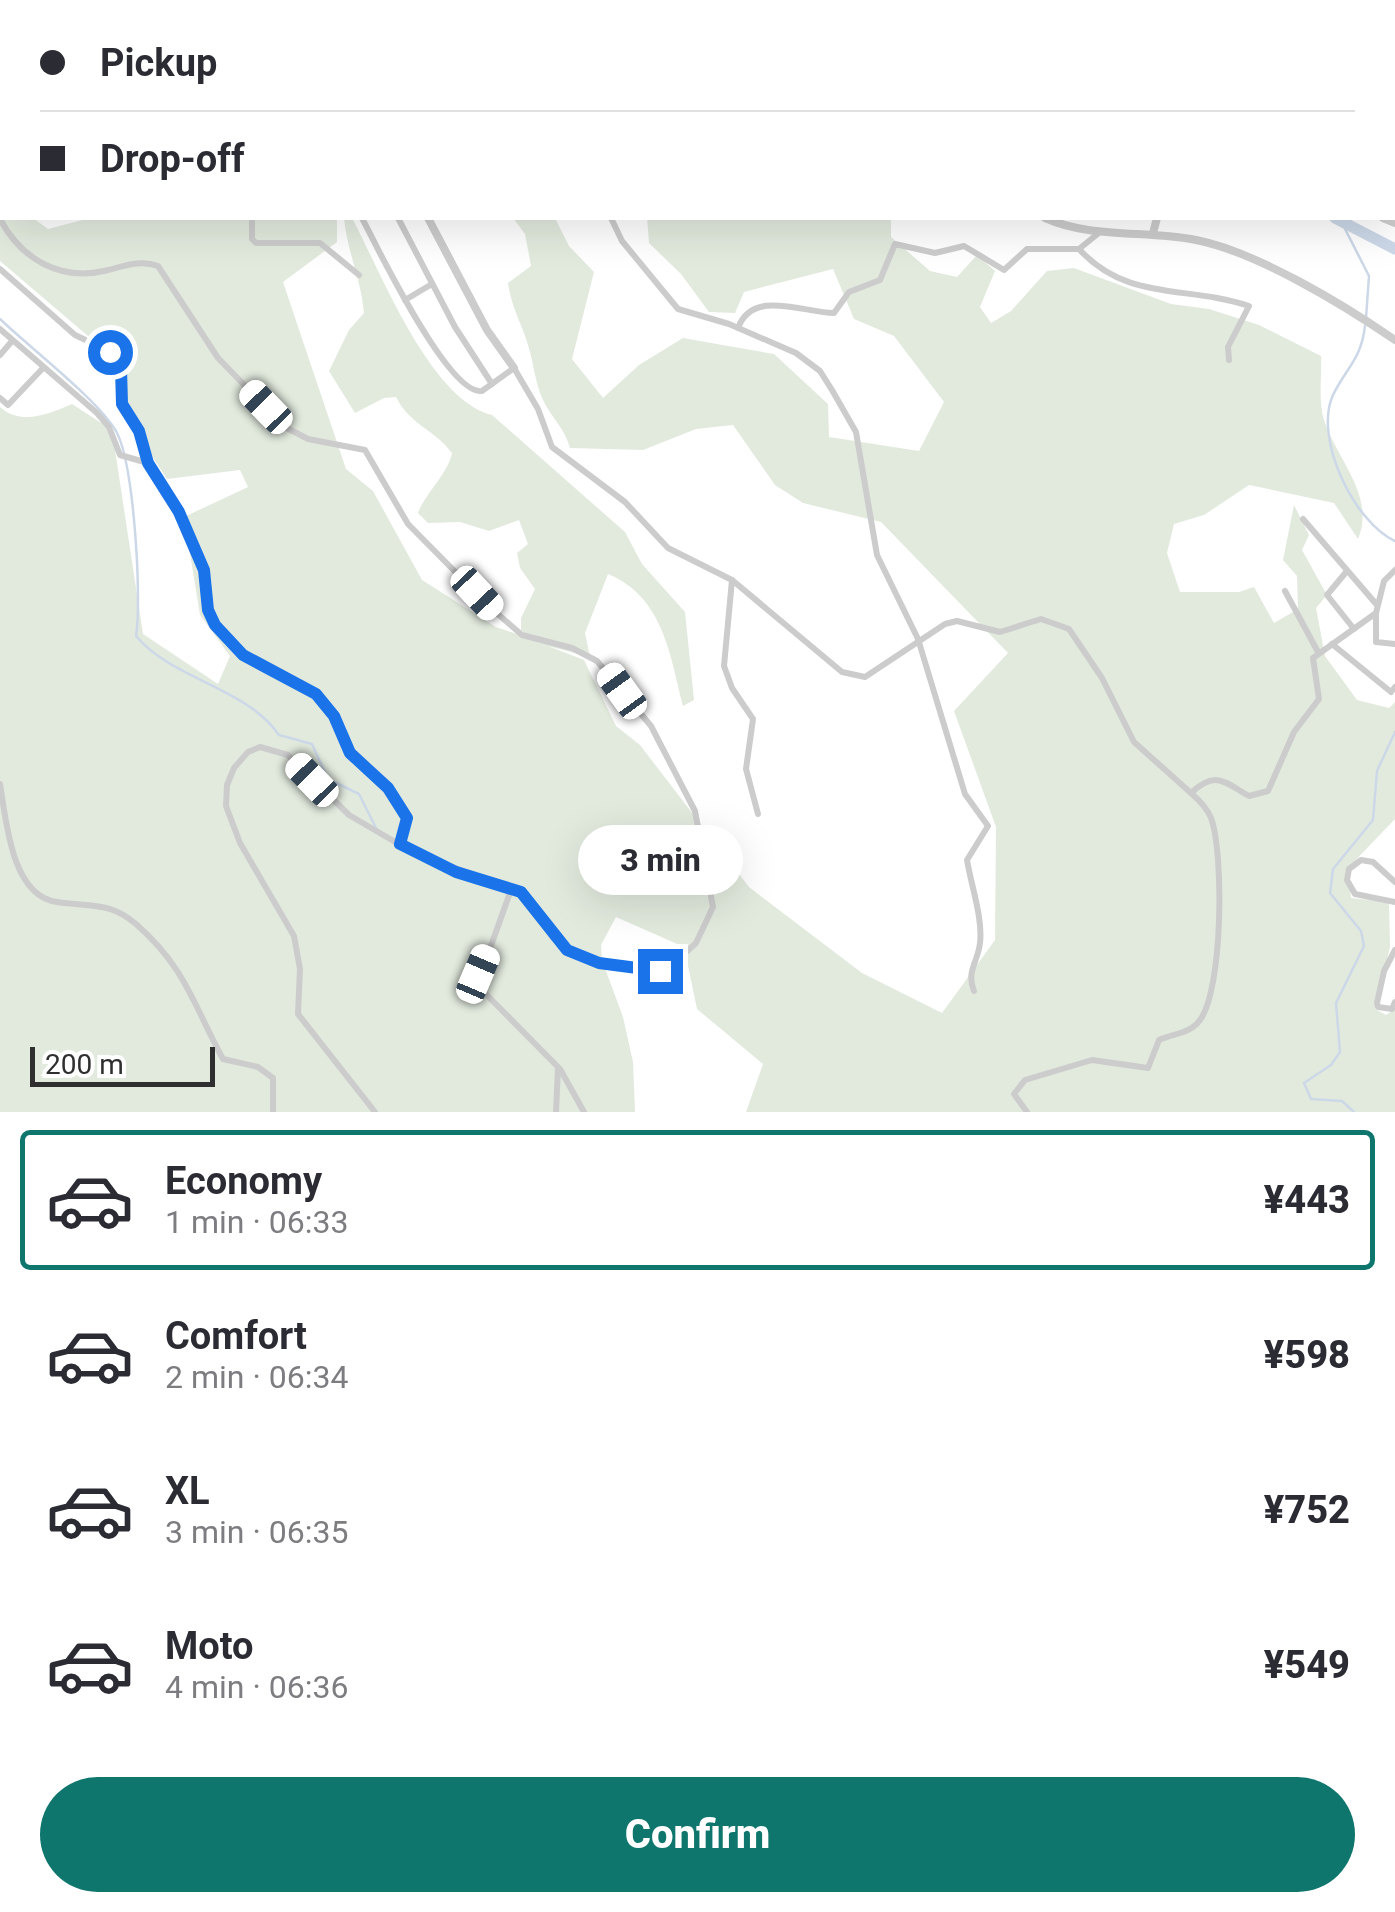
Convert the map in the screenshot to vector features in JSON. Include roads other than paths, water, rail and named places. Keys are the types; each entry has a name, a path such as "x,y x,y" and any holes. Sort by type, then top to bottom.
{"street":[{"path":"1,220 26,254 68,274 82,276 143,262 158,266 218,358 285,427 308,440 365,450 408,524 492,609 522,635 597,661 650,726 694,811 710,881 711,916 686,956 660,971 582,957 553,938 528,901 512,887 456,872 350,815 280,750 264,746 248,752 230,776 226,794 232,826 294,936 299,1017 375,1112"},
{"path":"252,220 252,239 256,243 320,243 360,275"},
{"path":"363,220 428,342 466,388 478,393 514,368"},
{"path":"399,220 492,384"},
{"path":"429,220 487,330 538,410 552,447 625,502 668,548 732,580 853,676 875,672 918,639 958,622 1000,632 1041,619 1054,620 1082,645 1134,742 1191,794 1212,819 1219,957 1203,1015 1190,1030 1159,1040 1148,1068 1092,1060 1019,1084 1014,1099 1027,1112"},
{"path":"612,220 622,240 678,309 738,328 810,362 852,424 877,556 918,639 956,770 966,794 988,826 968,860 980,944 970,973 974,991"},
{"path":"1053,220 1100,232 1152,233 1211,243 1310,287 1395,340"},
{"path":"1152,233 1156,220"},
{"path":"1079,249 1100,232"},
{"path":"738,328 743,316 760,306 834,313 850,292 880,280 895,244 936,253 964,246 1002,270 1032,247 1079,249 1134,288 1215,294 1249,306 1228,347 1229,360"},
{"path":"0,270 75,335 110,352 121,369 122,404 139,431 148,463 179,512 204,570 208,610 215,625 243,655 321,700 350,753 400,802 407,818 400,844"},
{"path":"406,300 432,284"},
{"path":"0,329 98,413 125,457 148,463"},
{"path":"0,354 12,341"},
{"path":"0,398 8,405 43,368"},
{"path":"1303,519 1377,610"},
{"path":"1347,570 1328,596 1354,629"},
{"path":"1395,570 1384,582 1377,610 1376,642 1395,644"},
{"path":"732,580 722,651 732,688 754,719 746,769 758,814"},
{"path":"1286,592 1318,652"},
{"path":"1191,794 1206,780 1216,778 1249,796 1268,791 1294,732 1319,698 1319,686 1310,664 1318,652 1377,610"},
{"path":"1331,644 1375,683 1392,692 1395,687"},
{"path":"0,784 14,849 28,883 46,899 100,904 136,924 184,976 222,1059 258,1067 272,1078 273,1112"},
{"path":"1395,882 1373,862 1361,860 1349,869 1348,880 1354,894 1395,902"},
{"path":"512,887 477,985 558,1067 584,1112"},
{"path":"1395,950 1376,1002 1378,1007 1392,1009 1395,1002"},
{"path":"556,1112 558,1067"}],"waterway":[{"path":"1339,220 1395,249"},
{"path":"1341,221 1369,276 1366,318"},
{"path":"0,319 79,389 116,431 128,471 135,531 136,636 169,663 248,706 279,735 312,744 328,779 359,794 376,828"},
{"path":"1365,326 1357,356 1333,395 1328,413 1329,434 1333,456 1353,498 1366,517 1395,541"},
{"path":"1354,1112 1342,1101 1311,1099 1304,1083 1331,1065 1340,1052 1336,1003 1364,946 1361,931 1330,893 1333,869 1373,820 1377,771 1395,732"}]}
